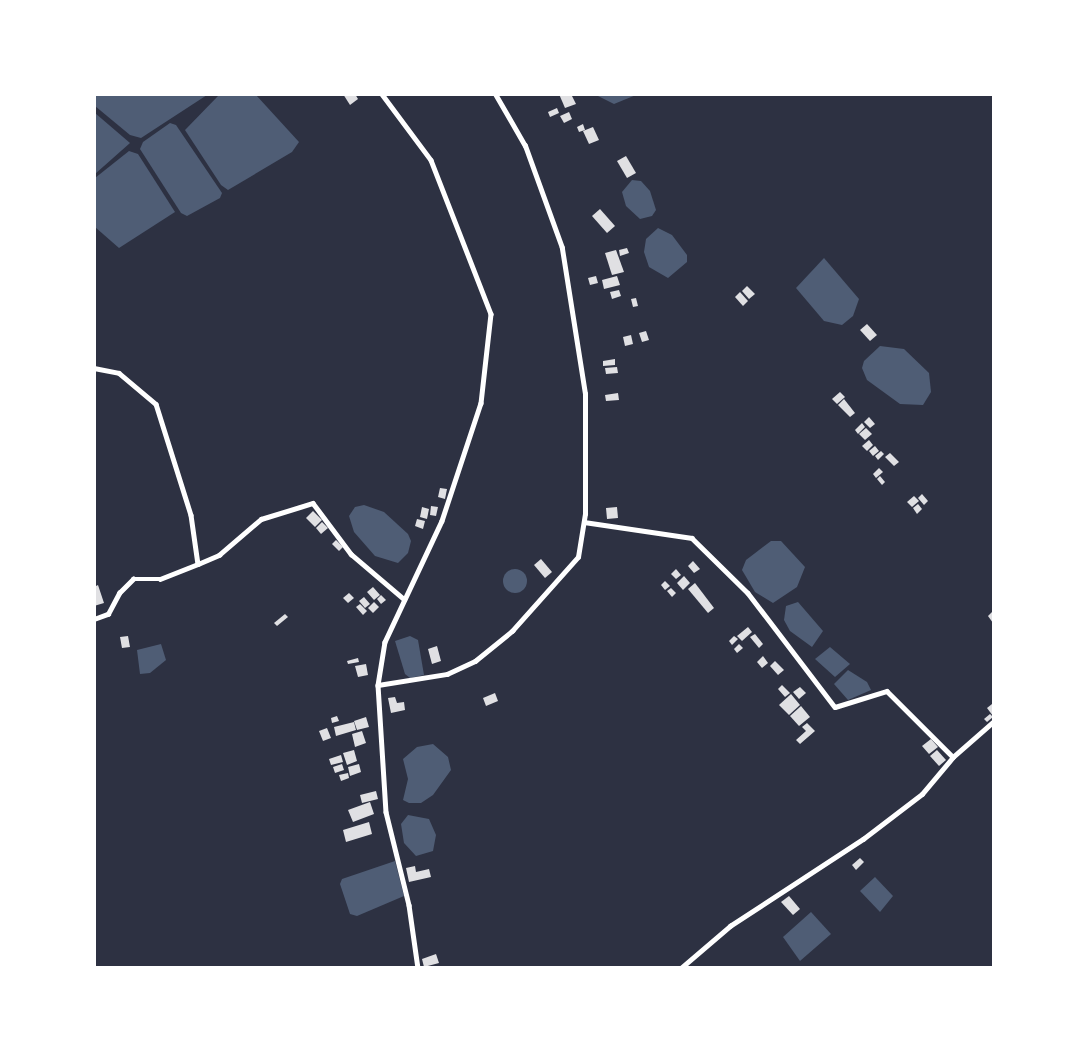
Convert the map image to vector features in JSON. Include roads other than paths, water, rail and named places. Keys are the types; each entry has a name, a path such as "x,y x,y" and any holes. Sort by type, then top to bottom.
{"street":[{"path":"382,94 431,160 491,314 481,403 442,521 385,642 378,685 386,812 409,905 418,968"},
{"path":"378,685 447,674 496,646 578,557 584,522 585,394 562,248 525,146 495,94"},
{"path":"94,368 119,373 156,404 191,515 198,564"},
{"path":"94,619 108,614 119,593 133,579 160,579 198,564 219,555 261,519 313,503 351,554 404,599"},
{"path":"584,522 692,538 748,593 835,707 887,691 953,757"},
{"path":"681,968 730,926 863,839 913,800 953,757 993,721"}],"water":[{"path":"94,95 207,95 141,138 130,135 95,106"},
{"path":"219,95 256,95 299,142 292,152 228,190 221,185 185,130"},
{"path":"596,95 636,95 614,104"},
{"path":"95,113 130,143 95,174"},
{"path":"170,123 176,125 222,193 220,198 187,216 181,213 140,149 143,142"},
{"path":"129,151 138,154 175,212 119,248 95,227 95,178"},
{"path":"632,180 641,181 650,191 656,210 652,216 640,219 626,206 622,192"},
{"path":"658,228 672,235 687,255 687,262 668,278 649,267 644,252 646,239"},
{"path":"824,258 859,299 853,316 842,325 824,321 796,288"},
{"path":"880,346 904,349 929,373 931,392 923,405 900,404 867,380 862,368 864,361"},
{"path":"364,505 384,512 408,534 411,541 408,553 398,563 375,556 354,532 349,516 355,507"},
{"path":"771,541 781,541 805,567 797,587 773,603 755,592 742,570 746,560"},
{"path":"515,569 520,570 526,576 526,586 520,592 515,593 510,592 504,586 503,581 504,576 510,570"},
{"path":"798,602 823,631 812,647 790,631 784,620 786,606"},
{"path":"410,636 418,640 424,675 410,678 405,674 395,641"},
{"path":"161,644 166,660 150,673 140,674 137,650"},
{"path":"830,647 850,664 835,677 815,659"},
{"path":"848,670 867,682 871,690 848,700 834,684"},
{"path":"433,744 448,757 451,770 433,795 421,803 409,803 403,800 408,779 403,759 417,747"},
{"path":"408,815 429,819 436,835 433,851 416,856 404,843 401,824"},
{"path":"395,861 404,896 357,916 350,914 340,884 342,879"},
{"path":"875,877 893,896 880,912 860,891"},
{"path":"811,912 831,934 800,961 783,937"}]}
